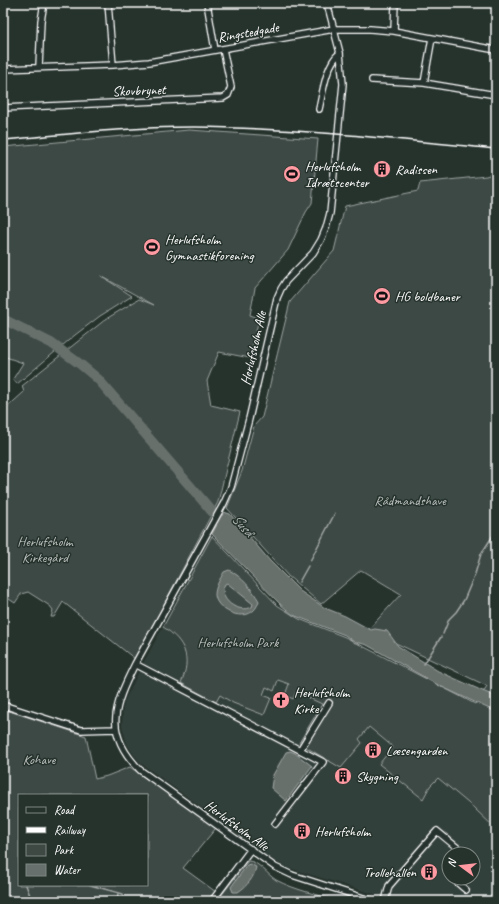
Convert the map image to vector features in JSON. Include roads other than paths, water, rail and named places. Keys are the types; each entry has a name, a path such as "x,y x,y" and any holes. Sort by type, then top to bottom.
{"street":[{"path":"39,68 44,3"},
{"path":"108,3 113,65"},
{"path":"207,3 215,50"},
{"name":"Herlufsholm Alle","path":"327,3 340,53 343,84 331,202 326,228 313,253 286,282 277,298 249,419 231,487 224,503 121,691 117,705 116,729 119,742 124,752 140,770 275,867 292,875 373,901"},
{"path":"394,31 395,3"},
{"name":"Ringstedgade","path":"3,69 113,65 149,62 334,29 394,31 496,50"},
{"path":"424,83 432,38"},
{"name":"Skovbrynet","path":"3,108 223,98 228,95 230,88 223,49"},
{"path":"319,109 329,68 334,57 340,53"},
{"path":"372,80 424,83 496,95"},
{"name":"Herlufsholm Alle","path":"135,664 323,762 275,824"},
{"path":"300,750 329,703"},
{"path":"3,705 81,730 116,729"},
{"path":"385,901 389,886 437,831 455,846"},
{"path":"212,901 251,849"},
{"path":"461,886 466,890"}],"water":[{"path":"224,512 230,514 270,561 300,591 325,608 345,616 371,630 375,629 387,631 398,646 438,671 496,697 496,712 440,686 367,645 355,643 345,635 293,615 280,604 212,534"},
{"path":"229,570 238,576 250,588 259,601 255,609 242,615 235,614 221,607 215,595 218,583 224,572","holes":["227,583 253,604 252,607 246,609 235,607 230,604 224,595 223,590 225,584"]},
{"path":"290,751 312,766 286,801 271,788 273,775 286,752"},
{"path":"250,864 256,867 252,878 241,890 238,892 233,892 231,887 247,865"}],"waterway":[{"name":"Suså","path":"3,319 51,343 98,379 228,530"},
{"path":"310,561 335,513"},
{"path":"443,634 449,619 464,600 475,574 481,554 496,531"},
{"path":"299,582 308,566"},
{"path":"424,664 441,637"},
{"path":"26,886 32,901"},
{"path":"94,886 123,894 124,901"},
{"path":"117,901 118,893"}],"railway":[{"path":"3,140 74,133 194,127 270,129 496,149"}],"place":[{"name":"Radissen","path":"382,169"},
{"name":"Herlufsholm Idrætscenter","path":"292,174"},
{"name":"Herlufsholm Gymnastikforening","path":"152,247"},
{"name":"HG boldbaner","path":"382,296"},
{"name":"Herlufsholm Kirke","path":"281,700"},
{"name":"Læsengarden","path":"373,750"},
{"name":"Skygning","path":"343,776"},
{"name":"Herlufsholm","path":"302,831"},
{"name":"Trollehallen","path":"429,872"}],"park label":[{"name":"Rådmandshave","path":"410,500"},
{"name":"Herlufsholm Kirkegård","path":"45,550"},
{"name":"Herlufsholm Park","path":"238,642"},
{"name":"Kohave","path":"39,759"}]}
